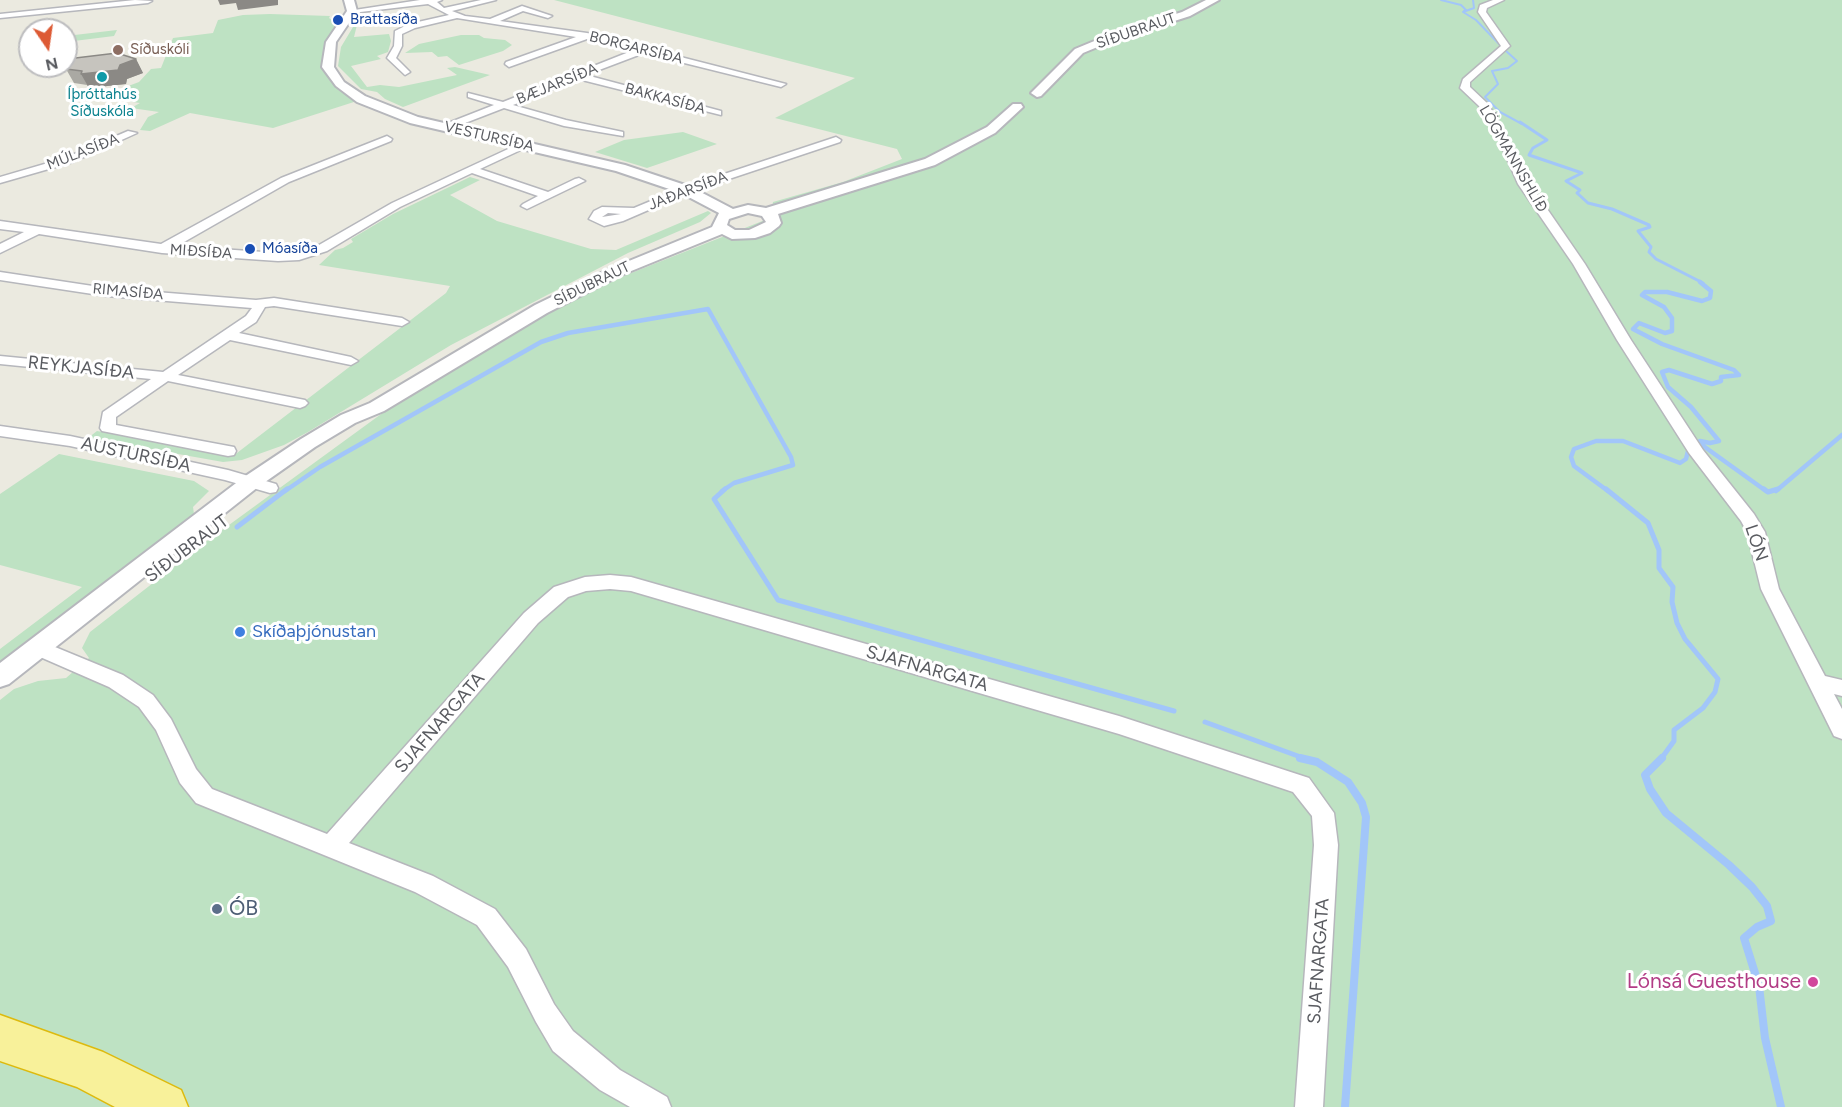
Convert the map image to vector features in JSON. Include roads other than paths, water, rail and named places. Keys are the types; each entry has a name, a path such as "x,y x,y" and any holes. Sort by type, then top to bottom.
{"highway":[{"path":"0,1038 87,1068 164,1107"}],"street":[{"path":"442,10 492,0"},
{"name":"SÍÐUBRAUT","path":"1050,99 1032,92 1079,51 1193,11 1214,0"},
{"name":"LÖGMANNSHLÍÐ","path":"1500,0 1483,7 1482,12 1506,46 1466,81 1465,88 1483,104 1503,138 1524,184 1579,264 1624,340"},
{"path":"1,12 148,1"},
{"path":"350,5 434,1"},
{"name":"BORGARSÍÐA","path":"434,1 442,10 456,16 587,36 781,84"},
{"name":"VESTURSÍÐA","path":"350,5 329,48 328,67 335,78 353,94 385,110 447,128 604,163 686,190 731,213"},
{"path":"490,22 520,8 548,16"},
{"path":"405,72 391,58 398,46 398,33 412,26 456,16"},
{"path":"508,64 587,36"},
{"name":"BÆJARSÍÐA","path":"447,128 643,50"},
{"name":"BAKKASÍÐA","path":"578,76 722,111 704,119"},
{"path":"771,89 792,79"},
{"name":"BÆJARSÍÐA","path":"471,95 504,105"},
{"path":"504,105 564,123 619,134"},
{"path":"767,213 930,162 991,130 1017,105"},
{"name":"MÚLASÍÐA","path":"0,180 69,160 132,133"},
{"path":"162,249 285,180 387,139"},
{"name":"JAÐARSÍÐA","path":"634,212 742,170 836,140"},
{"name":"MIÐSÍÐA","path":"0,225 162,249 278,257 299,256 322,248 396,205 521,146"},
{"name":"JAÐARSÍÐA","path":"742,170 741,163 774,148 799,152"},
{"path":"472,170 549,196"},
{"path":"527,206 579,182"},
{"path":"748,210 767,213 772,216 774,223 758,233 732,234 721,229 718,223 720,219 731,213 748,210"},
{"name":"SÍÐUBRAUT","path":"0,677 45,651 184,549 260,485 348,419 377,407 541,309 612,273 721,229"},
{"path":"0,249 36,231"},
{"name":"RIMASÍÐA","path":"0,276 106,291 256,304 274,302 402,322"},
{"path":"228,451 108,428 108,415 162,376 251,319 260,308 256,304"},
{"path":"227,335 351,361"},
{"name":"LÓN","path":"1624,340 1694,448 1748,518 1756,532 1770,589 1842,730"},
{"name":"REYKJASÍÐA","path":"0,360 162,376"},
{"path":"162,376 300,404"},
{"name":"AUSTURSÍÐA","path":"0,431 64,439 260,485"},
{"name":"SJAFNARGATA","path":"331,847 531,618 561,592 585,584 610,582 631,584 1119,725 1301,785 1323,813 1326,844 1310,1107"},
{"path":"45,651 116,681 146,701 164,726 188,776 204,796 423,884 486,917 517,958 545,1013 563,1041 610,1080 657,1107"},
{"name":"SÍÐUBRAUT","path":"0,694 45,651"},
{"path":"1818,683 1842,688"}],"waterway":[{"path":"1441,0 1461,5 1466,10 1464,11"},
{"path":"1473,0 1474,8 1463,12 1476,20 1502,47"},
{"path":"1505,50 1517,61 1508,68 1492,71 1498,84 1485,97 1500,112 1522,124"},
{"path":"1520,122 1547,140 1533,148 1529,155 1582,173 1566,181 1580,190 1577,193 1588,203 1612,209 1649,225 1650,227 1638,231 1651,247 1649,252 1656,259 1703,283"},
{"path":"1700,282 1711,291 1710,298 1702,301 1667,292 1645,292 1642,295 1664,307 1672,318 1672,331 1665,333 1639,323 1633,329 1662,344 1734,370 1739,375 1721,377 1721,381 1712,384 1669,370 1662,372 1668,387 1691,407 1719,441 1710,443 1700,441 1702,445"},
{"path":"285,491 320,467 541,342 568,333 708,309 791,457 793,465 734,483 725,489"},
{"path":"1776,491 1842,435"},
{"path":"1608,491 1574,466 1571,457 1574,449 1596,441 1623,441 1680,463 1686,459 1688,451 1702,445"},
{"path":"1702,445 1766,491"},
{"path":"237,527 287,489"},
{"path":"725,489 714,499 778,600 1174,711"},
{"path":"1606,489 1648,523 1659,550 1659,568 1673,587 1672,602 1677,623 1685,639 1718,679 1715,692 1703,708 1674,730 1674,741 1661,759"},
{"path":"1764,489 1768,492 1778,489"},
{"path":"1205,722 1306,759"},
{"path":"1300,758 1317,762 1348,782 1362,803 1366,817 1345,1107"},
{"path":"1661,759 1645,775 1650,789 1666,813 1729,865 1752,887 1767,906 1771,921 1757,927 1744,938 1759,986 1765,1038 1781,1107"}],"place":[{"name":"Brattasíða","path":"338,20"},
{"name":"Síðuskóli","path":"118,50"},
{"name":"Íþróttahús Síðuskóla","path":"102,77"},
{"name":"Móasíða","path":"250,249"},
{"name":"Skíðaþjónustan","path":"240,632"},
{"name":"ÓB","path":"217,909"},
{"name":"Lónsá Guesthouse","path":"1813,982"}]}
